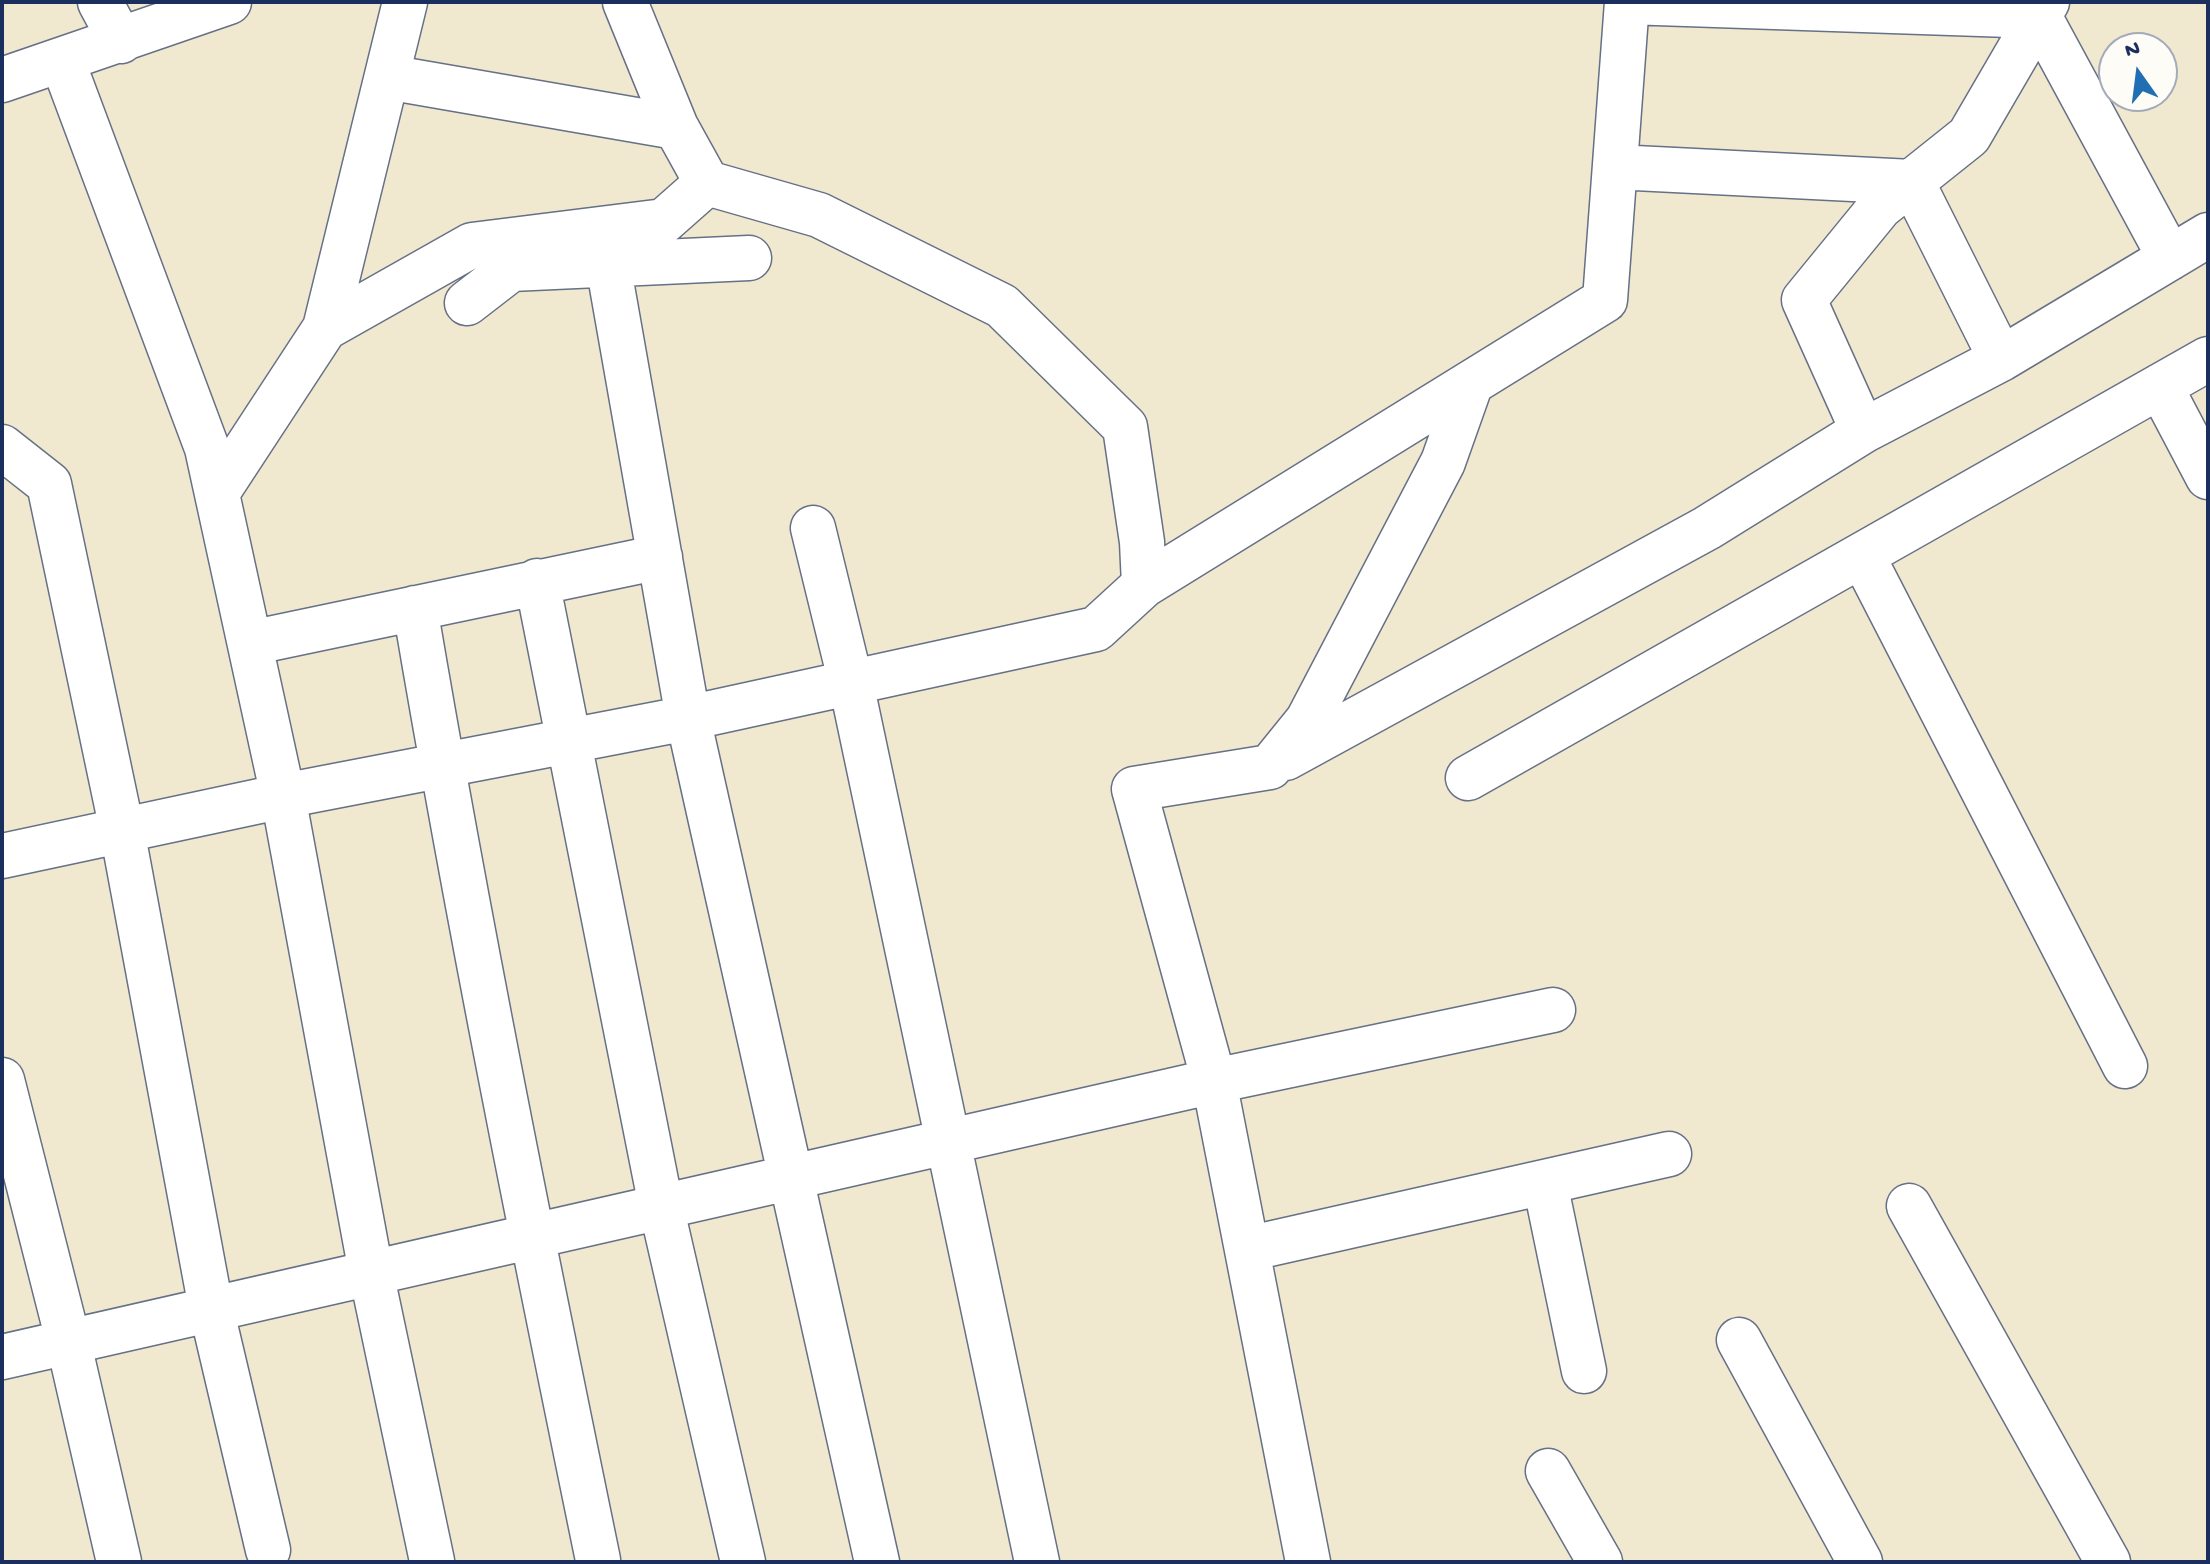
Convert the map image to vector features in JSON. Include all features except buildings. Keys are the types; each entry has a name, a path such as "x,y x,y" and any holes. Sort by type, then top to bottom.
{"street":[{"path":"100,2 121,41"},
{"path":"2,80 229,2"},
{"path":"217,493 325,328 405,2"},
{"path":"625,2 676,127 707,183 819,215 1002,306 1125,427 1142,542 1144,585"},
{"path":"2,856 283,796 688,718 1096,629 1144,585 1605,300 1627,2 2043,9"},
{"path":"1863,431 1804,300 1880,207 1969,136 2043,9"},
{"path":"2043,9 2170,258"},
{"path":"62,60 207,448 283,796 371,1272 432,1561"},
{"path":"387,77 676,127"},
{"path":"1615,167 1912,182"},
{"path":"1912,182 2001,359"},
{"path":"325,328 472,245 664,221 707,183"},
{"path":"1308,1562 1214,1081 1134,789 1270,767 1707,528 1863,431 2001,359 2208,235"},
{"path":"467,303 511,269 749,258"},
{"path":"608,264 688,718 877,1562"},
{"path":"1468,778 2208,359"},
{"path":"1270,767 1308,720 1443,462 1471,383"},
{"path":"2160,386 2208,477"},
{"path":"2,447 49,484 122,830 211,1308 268,1550"},
{"path":"813,528 851,683 1037,1562"},
{"path":"1862,555 2125,1066"},
{"path":"250,643 660,557"},
{"path":"537,581 661,1206 743,1562"},
{"path":"415,608 531,1236 598,1560"},
{"path":"2,1357 1214,1081 1553,1010"},
{"path":"2,1080 68,1340 119,1562"},
{"path":"1247,1249 1669,1154"},
{"path":"1545,1183 1584,1371"},
{"path":"1909,1206 2108,1562"},
{"path":"1739,1340 1860,1562"},
{"path":"1548,1471 1600,1562"}]}
